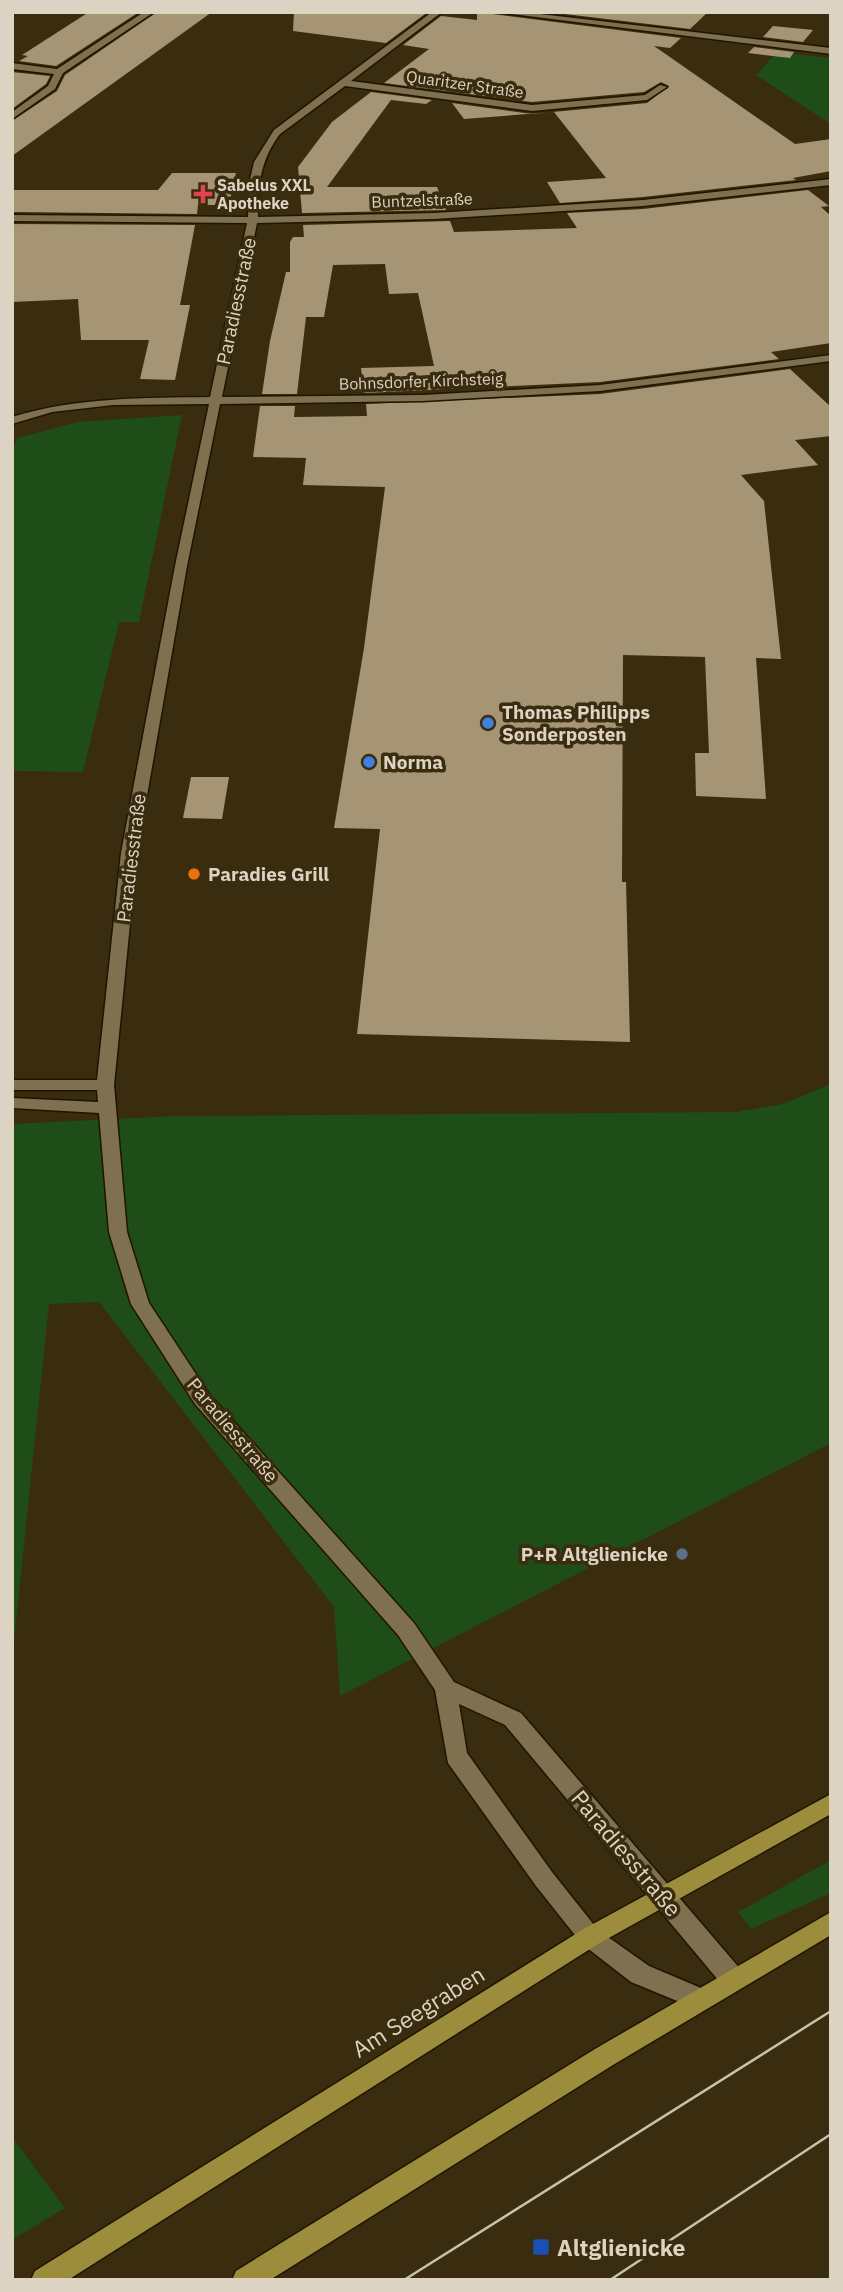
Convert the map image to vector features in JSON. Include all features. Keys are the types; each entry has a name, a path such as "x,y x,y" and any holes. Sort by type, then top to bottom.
{"main road":[{"name":"Am Seegraben","path":"44,2280 590,1937 831,1803"},
{"path":"245,2280 699,1999 831,1922"}],"street":[{"path":"12,116 52,87 59,72 150,12"},
{"name":"Paradiesstraße","path":"438,12 277,132 264,148 253,179 253,220 160,674 129,853 105,1085 118,1232 140,1304 202,1399 406,1629 446,1688 456,1756 544,1879 590,1937 640,1974 699,1999"},
{"path":"500,12 831,51"},
{"path":"12,66 59,72"},
{"name":"Quaritzer Straße","path":"343,83 532,108 646,97 663,87"},
{"name":"Buntzelstraße","path":"12,218 253,220 535,211 717,197 831,182"},
{"name":"Bohnsdorfer Kirchsteig","path":"12,421 77,404 423,398 600,388 831,358"},
{"path":"12,1085 105,1085"},
{"path":"12,1103 107,1108"},
{"name":"Paradiesstraße","path":"446,1688 513,1719 733,1979"}],"green space":[{"path":"777,52 831,58 831,124 756,75"},
{"path":"182,415 139,622 119,622 83,772 12,771 12,453 17,438 78,422"},
{"path":"831,1084 831,1443 340,1696 334,1607 99,1302 49,1304 12,1660 12,1124 176,1116 736,1112 783,1104"},
{"path":"831,1860 831,1893 751,1929 738,1912"},
{"path":"12,2137 65,2208 12,2240"}],"building":[{"path":"89,12 139,12 56,66 19,61 28,56 22,55"},
{"path":"157,12 212,12 12,156 12,121 57,91 65,75"},
{"path":"294,12 425,14 386,43 293,31"},
{"path":"477,12 681,38 670,48 654,46 795,144 831,139 831,171 793,178 796,180 560,203 547,182 606,178 554,112 548,112 647,103 669,86 661,82 644,92 532,102 384,83 429,49 403,45 441,16 477,20"},
{"path":"548,12 708,12 690,29"},
{"path":"773,26 813,30 803,42 763,37"},
{"path":"754,47 794,52 790,58 748,53"},
{"path":"12,72 50,76 46,84 12,109"},
{"path":"371,92 432,100 426,104 391,100 327,187 437,187 446,210 302,213 298,167 332,122"},
{"path":"452,103 531,114 464,119"},
{"path":"172,173 236,173 229,205 198,205 197,214 12,212 12,190 158,190"},
{"path":"808,190 829,206 821,207 831,216 831,343 771,352 779,359 600,382 364,393 361,368 434,366 418,293 389,294 385,264 333,265 324,317 306,317 297,394 262,394 270,341 286,272 290,272 290,242 293,237 304,237 303,225 450,221 454,232 577,228 567,213 643,209"},
{"path":"12,224 195,225 180,305 190,305 175,380 140,379 149,340 81,340 78,299 12,302"},
{"path":"790,369 831,407 831,436 795,440 818,465 741,475 764,501 781,659 756,658 766,799 696,796 695,753 709,753 705,657 623,655 622,882 626,882 630,1042 357,1034 380,829 334,828 364,648 385,487 303,485 306,458 253,457 260,406 295,406 294,417 367,416 366,404 600,394"},
{"path":"191,777 229,777 222,819 183,818"}],"tram line":[{"path":"404,2280 831,2011"},
{"path":"610,2280 831,2134"}],"place":[{"name":"Sabelus XXL Apotheke","path":"203,194"},
{"name":"Thomas Philipps Sonderposten","path":"488,723"},
{"name":"Norma","path":"369,762"},
{"name":"Paradies Grill","path":"194,874"},
{"name":"P+R Altglienicke","path":"682,1554"},
{"name":"Altglienicke","path":"541,2247"}]}
